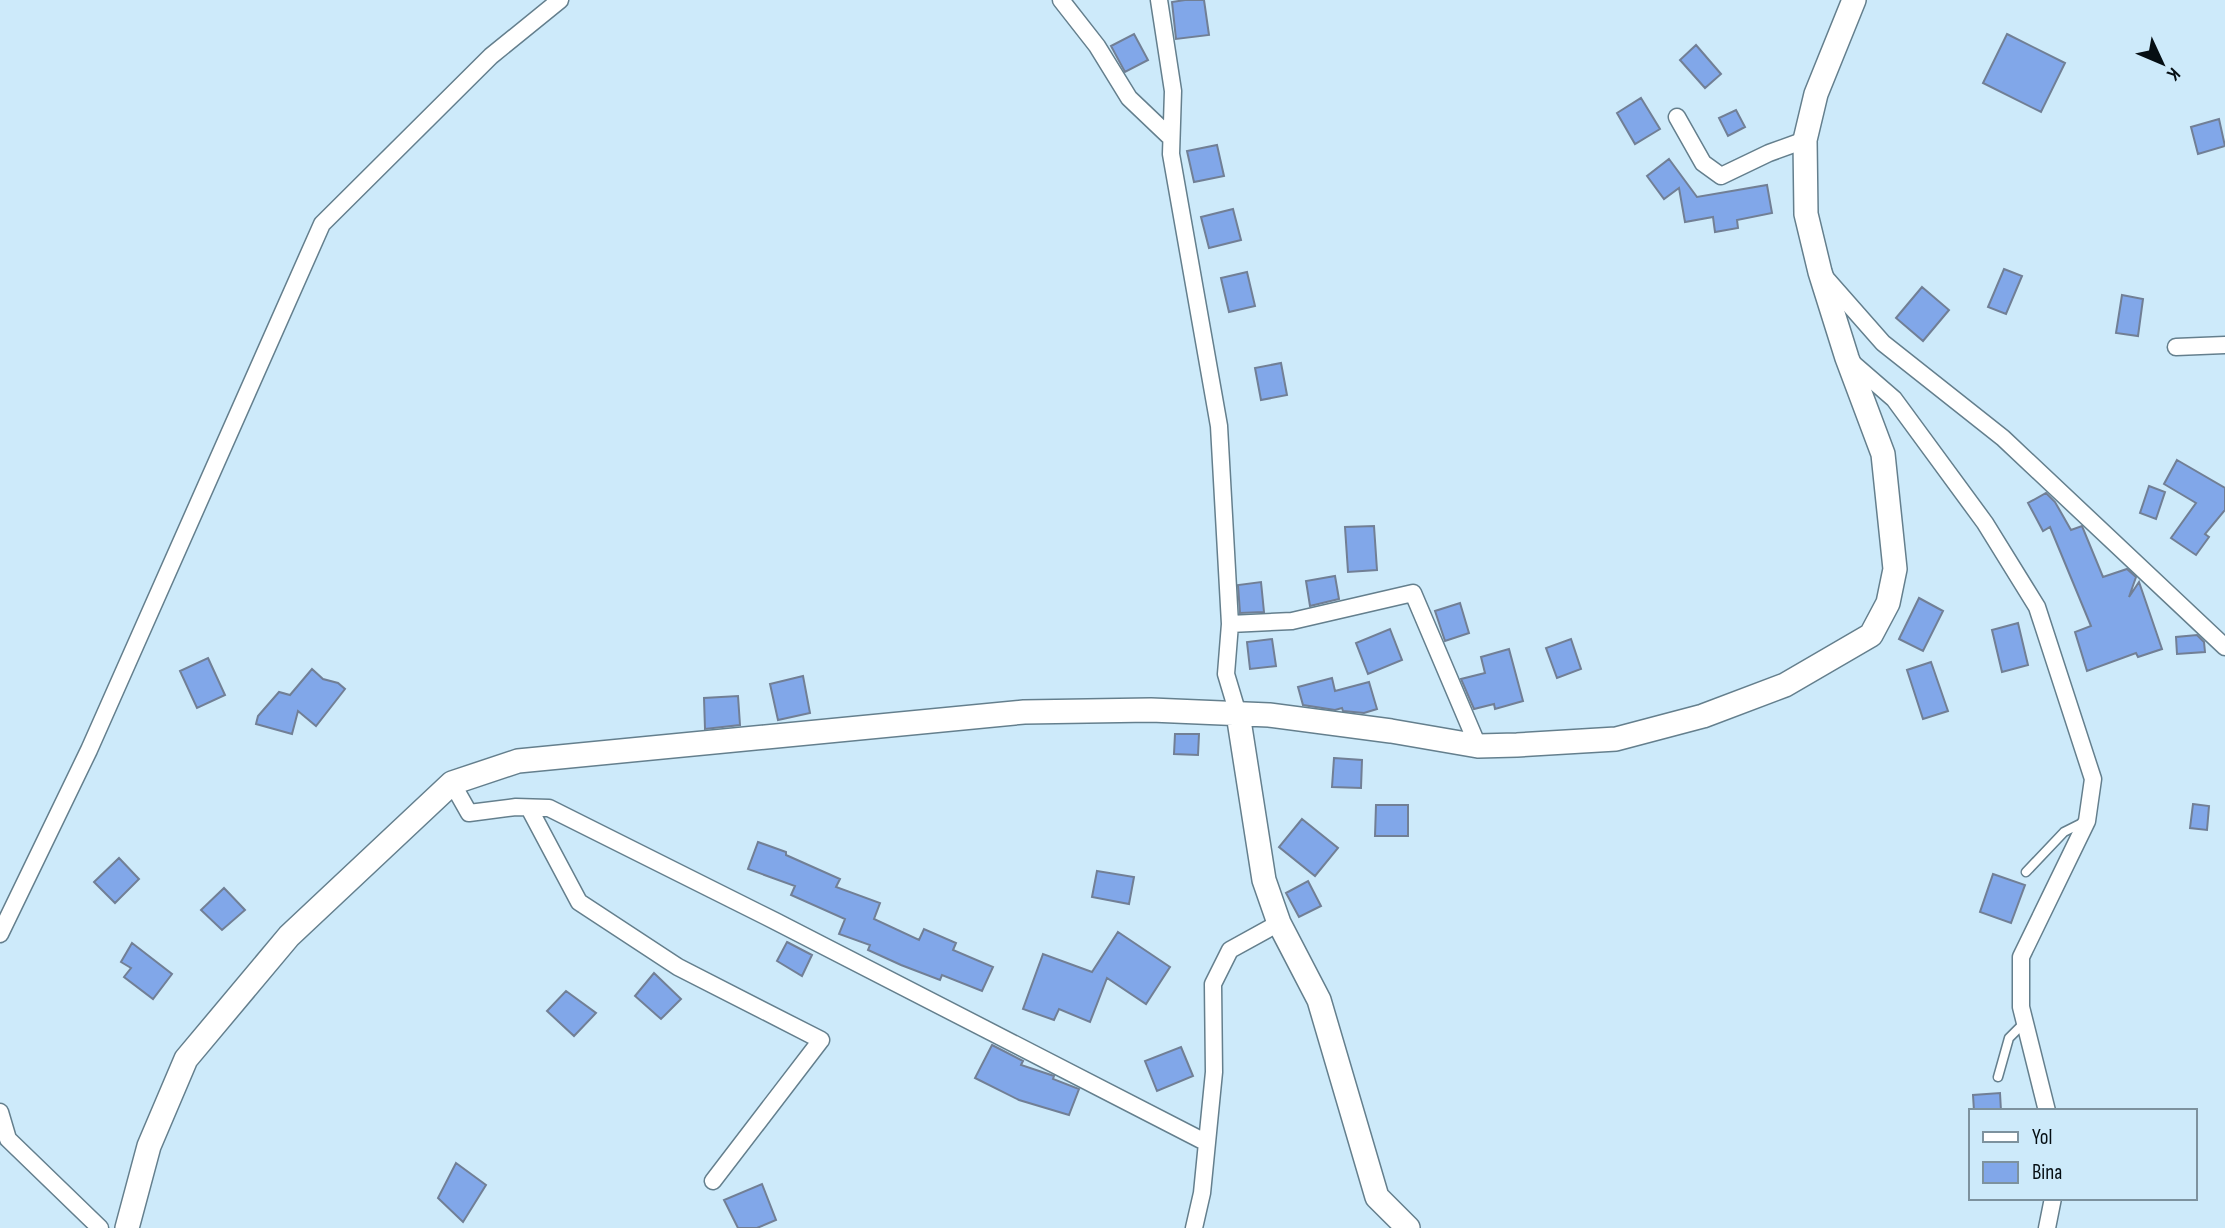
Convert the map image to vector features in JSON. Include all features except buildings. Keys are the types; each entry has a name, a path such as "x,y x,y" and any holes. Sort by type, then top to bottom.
{"main road":[{"path":"127,1228 149,1146 186,1059 289,936 452,783 519,761 1024,712 1152,710 1269,715 1478,746 1616,739 1703,716 1785,685 1871,635 1888,603 1895,569 1883,454 1847,358 1820,272 1806,214 1805,140 1816,94 1854,0"},
{"path":"1238,714 1264,880 1279,923 1319,1000 1377,1197 1408,1228"}],"street":[{"path":"0,934 89,750 322,224 491,56 560,0"},
{"path":"1061,0 1097,46 1129,98 1171,138"},
{"path":"1159,0 1173,91 1171,154 1219,426 1230,624 1226,674 1238,714"},
{"path":"1676,117 1703,163 1721,176 1769,153 1805,140"},
{"path":"1820,272 1883,342 2003,438 2225,647"},
{"path":"2176,347 2225,345"},
{"path":"1847,358 1894,399 1985,523 2037,607 2093,779 2087,821 2021,957 2021,1007 2047,1109"},
{"path":"1230,624 1292,621 1413,593 1478,746"},
{"path":"452,783 469,813 516,807 549,808 1207,1143"},
{"path":"529,808 579,902 678,967 821,1040 713,1181"},
{"path":"1194,1228 1202,1193 1214,1072 1213,984 1230,950 1279,923"},
{"path":"0,1112 4,1137 100,1228"},
{"path":"2047,1228 2053,1200"}],"lane":[{"path":"2026,872 2064,832 2087,821"},
{"path":"1998,1077 2009,1038 2025,1022"}]}
